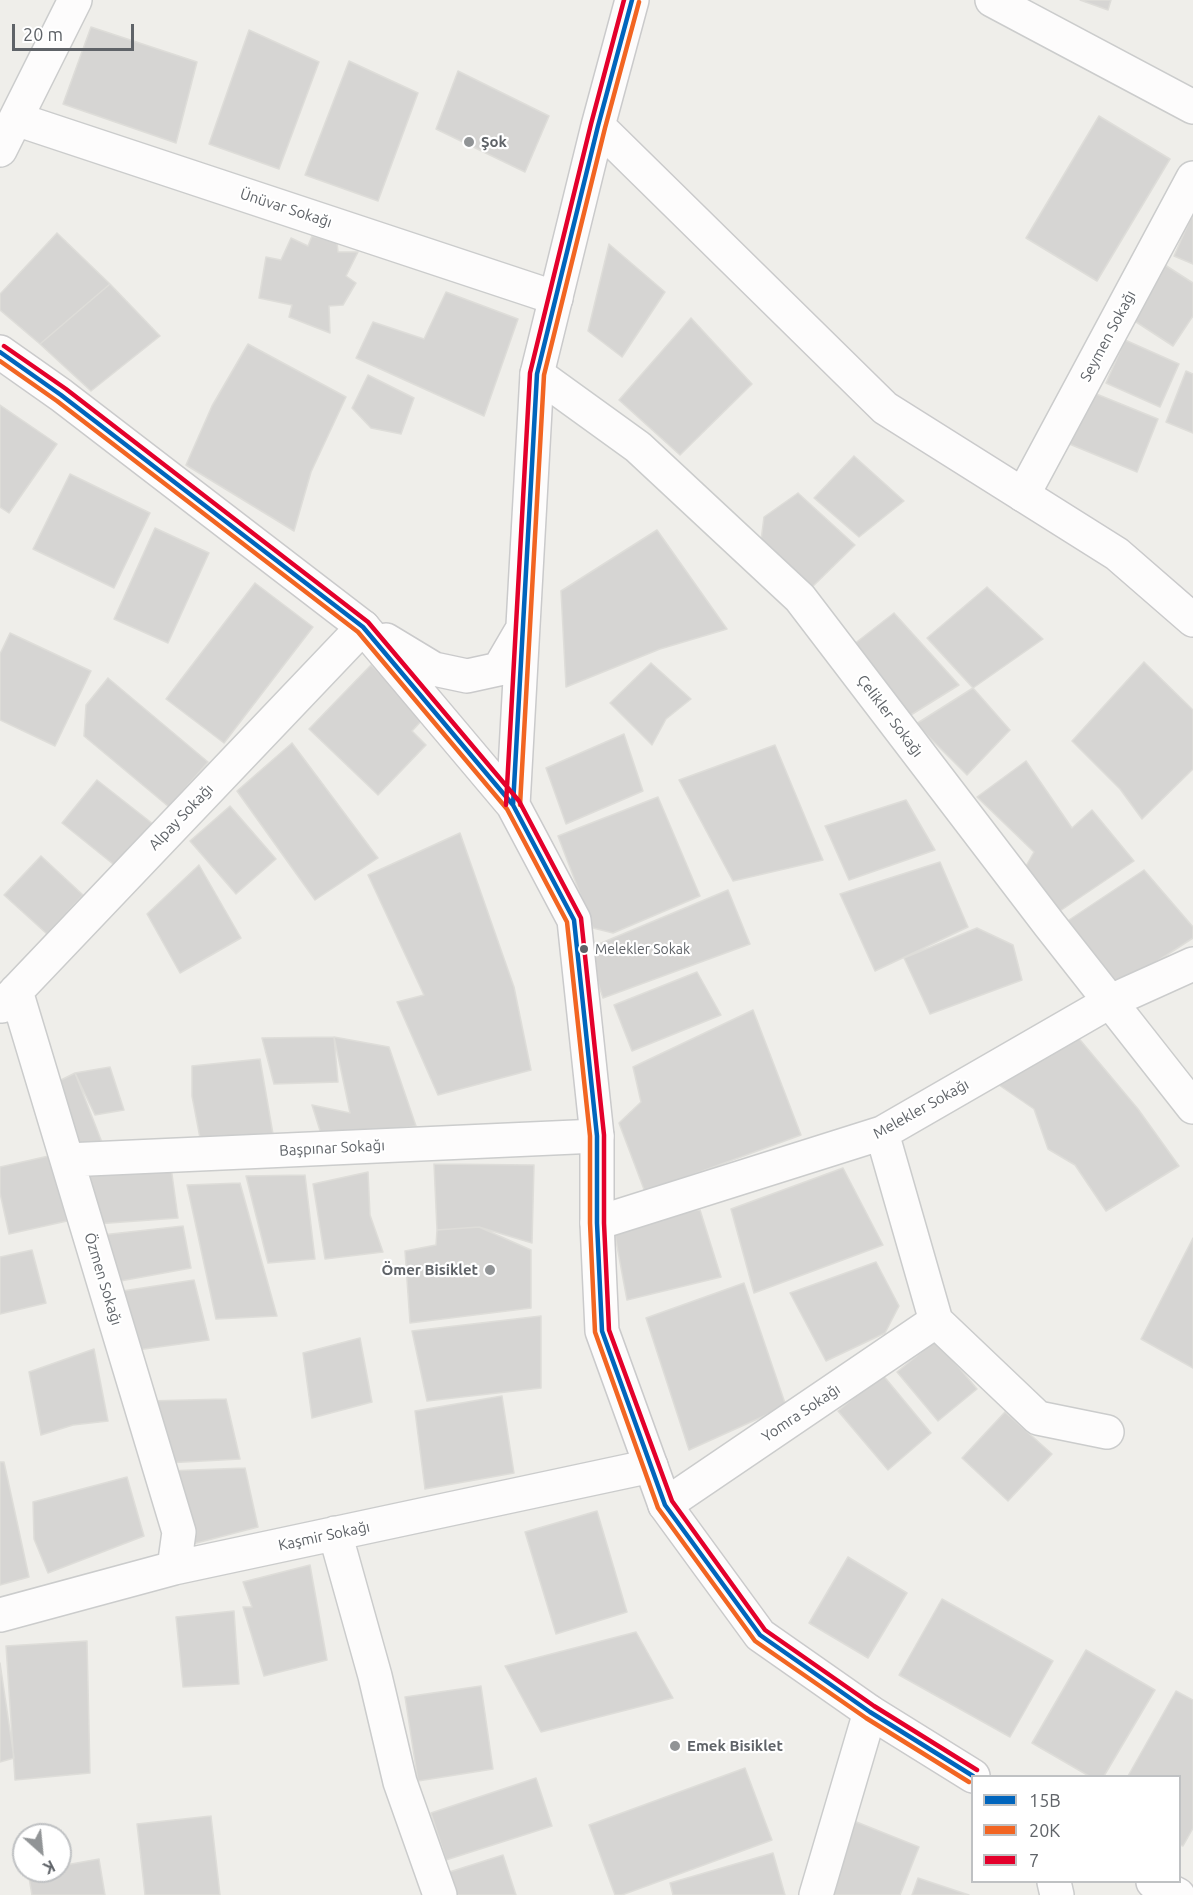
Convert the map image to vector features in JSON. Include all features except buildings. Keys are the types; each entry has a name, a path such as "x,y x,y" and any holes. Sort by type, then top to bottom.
{"street":[{"path":"0,150 75,0"},
{"path":"513,805 537,374 598,126 632,0"},
{"path":"992,0 1193,106"},
{"name":"Ünüvar Sokağı","path":"16,119 556,298"},
{"path":"598,126 885,408 1117,554 1193,620"},
{"name":"Seymen Sokağı","path":"1023,495 1193,178"},
{"path":"0,352 61,395 363,627 434,669 467,676 499,669 522,629"},
{"name":"Çelikler Sokağı","path":"537,374 638,447 800,598 1049,924 1193,1107"},
{"path":"363,627 513,805 574,920 597,1136 597,1223 602,1331 665,1504 760,1635 870,1712 971,1775"},
{"name":"Alpay Sokağı","path":"8,1000 363,627"},
{"name":"Melekler Sokağı","path":"597,1223 882,1133 1111,1001 1193,964"},
{"name":"Özmen Sokağı","path":"8,1000 67,1160 179,1532 174,1568"},
{"path":"882,1133 936,1321 1038,1418 1107,1432"},
{"name":"Başpınar Sokağı","path":"67,1160 597,1136"},
{"name":"Yomra Sokağı","path":"665,1504 936,1321"},
{"name":"Kaşmir Sokağı","path":"0,1615 174,1568 651,1466"},
{"path":"335,1533 375,1676 400,1782 440,1895"},
{"path":"816,1895 870,1712"},
{"path":"1157,1883 1178,1895"}],"transit line":[{"name":"7","path":"506,805 530,373 624,0"},
{"name":"15B","path":"513,805 537,374 598,126 632,0"},
{"name":"20K","path":"520,805 544,375 605,128 639,2"},
{"name":"7","path":"4,346 66,389 368,622 519,801 581,918 604,1135 604,1223 609,1330 672,1501 765,1630 874,1706 977,1770"},
{"name":"15B","path":"0,352 61,395 363,627 513,805 574,920 597,1136 597,1223 602,1331 665,1505 760,1635 870,1712 971,1775"},
{"name":"20K","path":"0,361 57,401 358,632 507,809 567,922 590,1136 590,1223 595,1332 658,1508 755,1641 866,1718 969,1782"}],"place":[{"name":"Şok","path":"469,142"},
{"name":"Melekler Sokak","path":"584,949"},
{"name":"Ömer Bisiklet","path":"490,1270"},
{"name":"Emek Bisiklet","path":"675,1746"}]}
